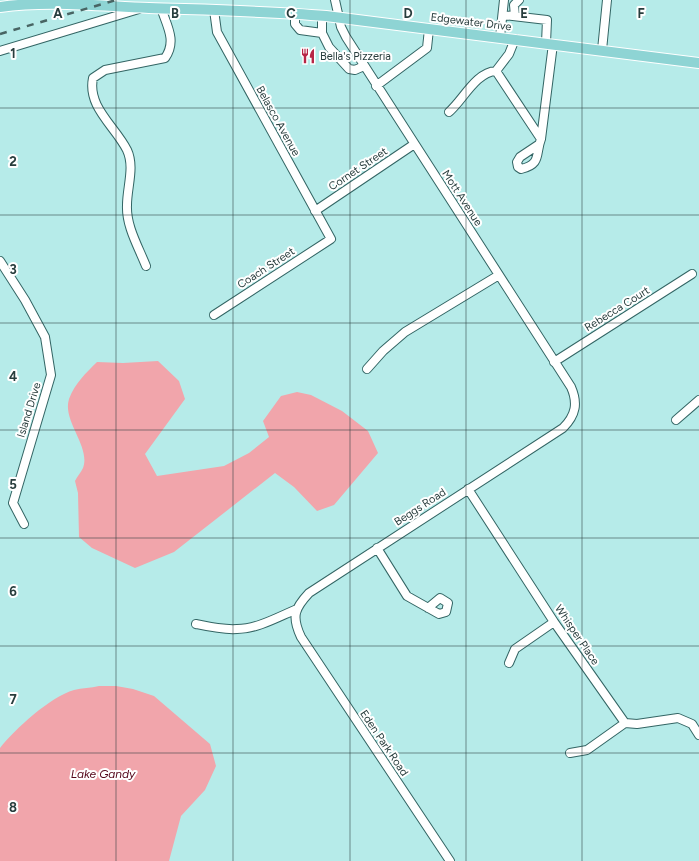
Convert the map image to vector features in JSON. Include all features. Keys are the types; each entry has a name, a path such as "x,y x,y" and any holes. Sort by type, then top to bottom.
{"main road":[{"name":"Edgewater Drive","path":"0,7 10,3 88,2 143,8 295,13 500,37 699,63"}],"street":[{"name":"Mott Avenue","path":"335,0 342,31 413,145 571,388 576,406"},
{"path":"500,37 504,0"},
{"path":"515,16 514,5 519,0"},
{"path":"602,50 607,0"},
{"path":"0,51 143,8"},
{"path":"146,266 129,224 127,205 130,161 127,150 93,99 91,89 93,78 105,70 165,58 170,51 172,41 161,8"},
{"name":"Belasco Avenue","path":"214,10 217,32 331,239"},
{"path":"295,13 295,24 300,30 322,33"},
{"path":"496,71 540,142 549,44 547,20 503,15"},
{"path":"322,16 322,33 329,47 349,69 355,70 364,66"},
{"path":"376,86 427,48 429,29"},
{"path":"449,112 458,104 476,82 490,72 496,71 509,54 515,39"},
{"name":"Cornet Street","path":"315,211 413,145"},
{"name":"Coach Street","path":"214,315 331,239"},
{"name":"Island Drive","path":"0,261 25,300 45,337 51,375 13,503 24,524"},
{"name":"Rebecca Court","path":"554,362 692,274"},
{"path":"367,370 383,351 405,332 498,275"},
{"path":"676,420 699,400"},
{"name":"Beggs Road","path":"297,609 309,593 563,428 570,421 576,406"},
{"name":"Whisper Place","path":"468,489 554,622 625,723"},
{"path":"377,548 404,593 428,608"},
{"path":"196,624 238,630 254,627 297,609"},
{"name":"Eden Park Road","path":"297,609 295,615 296,628 450,861"},
{"path":"509,663 515,649 554,622"},
{"path":"570,753 587,750 625,723 637,724 678,718 692,724 699,735"}],"water":[{"path":"158,361 179,381 185,399 145,454 157,476 224,466 249,453 269,437 263,421 281,396 297,392 311,395 342,411 368,431 378,453 334,505 317,511 294,487 275,473 174,552 135,568 92,548 79,537 78,493 75,481 83,468 84,460 83,451 69,416 68,407 69,399 74,388 97,362 123,363"},
{"name":"Lake Gandy","path":"99,686 116,686 133,689 154,696 210,744 216,766 205,790 181,816 169,861 0,861 0,748 24,723 54,699 74,690"}],"railway":[{"path":"0,34 116,0"}],"place":[{"name":"Bella's Pizzeria","path":"308,56"}]}
